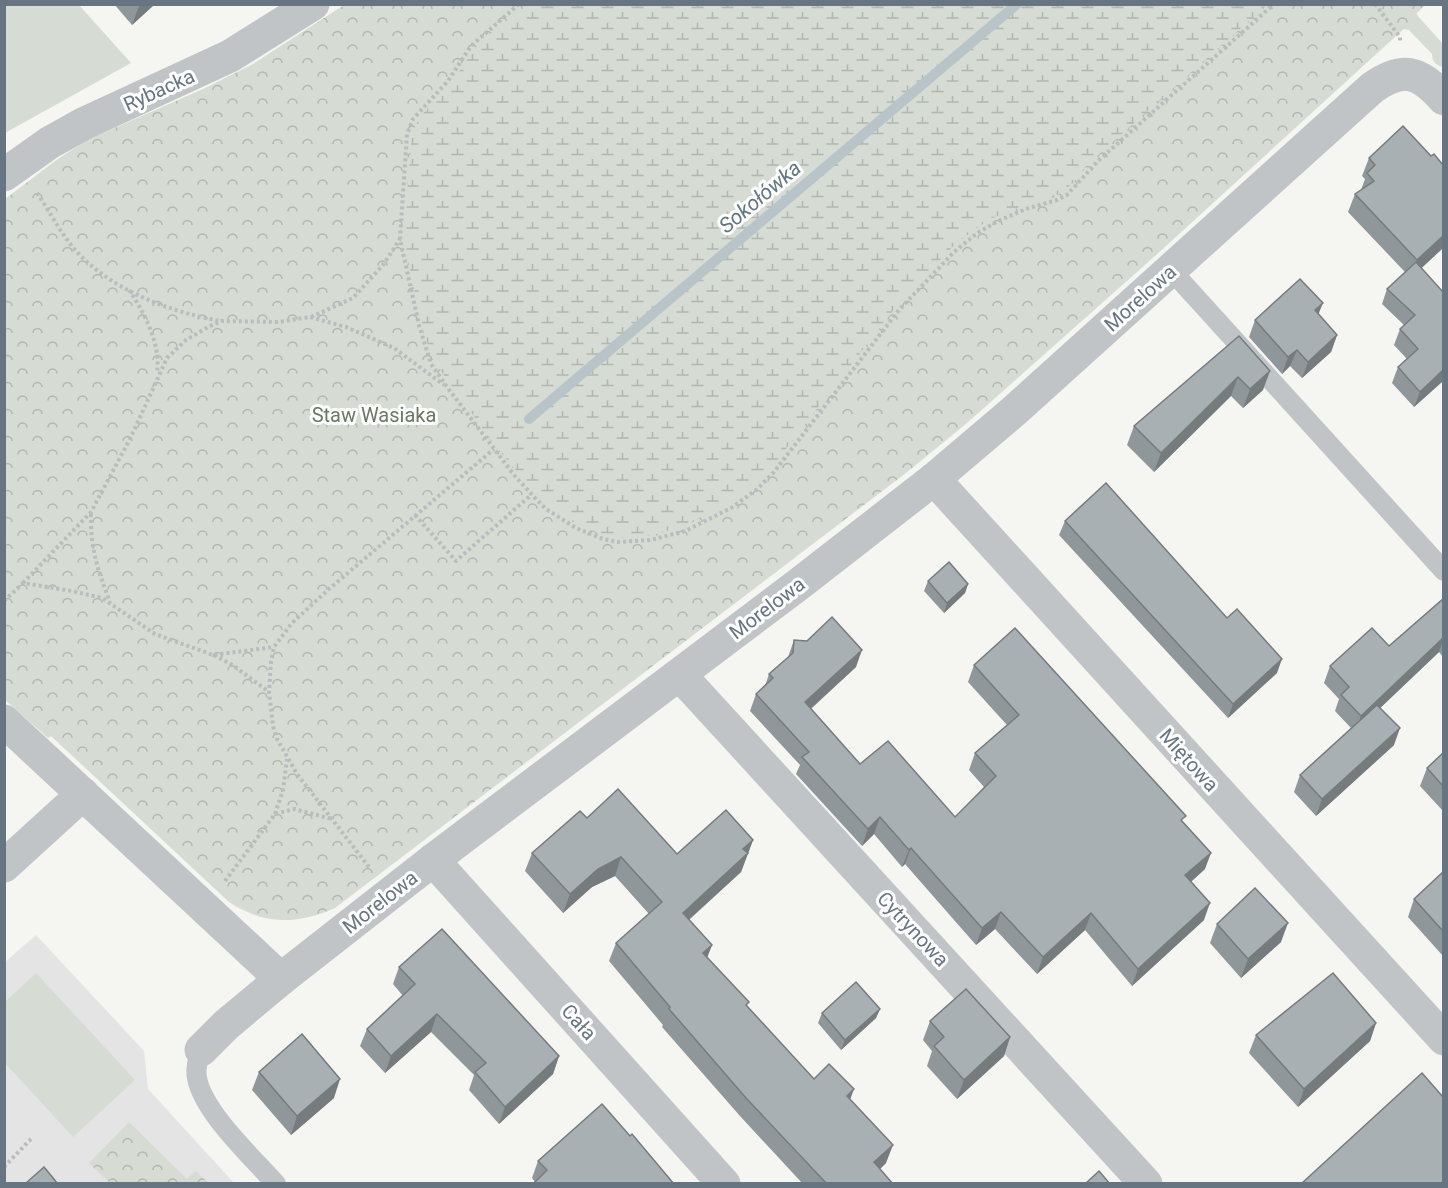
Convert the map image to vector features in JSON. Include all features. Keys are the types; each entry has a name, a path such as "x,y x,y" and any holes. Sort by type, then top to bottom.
{"street":[{"name":"Rybacka","path":"19,181 49,143 84,124 219,62 313,4"},
{"name":"Morelowa","path":"201,1050 218,1032 281,979 390,894 934,479 1014,411 1372,88 1387,77 1400,74 1413,75 1426,82 1443,99"},
{"name":"Miętowa","path":"934,479 1443,1039"},
{"name":"Cytrynowa","path":"680,675 1146,1184"},
{"path":"4,721 281,979"},
{"path":"4,866 83,794"},
{"name":"Cała","path":"434,860 724,1184"}],"lane":[{"path":"1171,270 1443,571"},
{"path":"201,1050 196,1063 196,1078 201,1092 214,1114 276,1184"}],"path":[{"path":"519,4 476,40 466,51 448,81 413,119 405,142 400,239 424,344 431,364 447,387 531,495 546,509 576,528 603,539 618,542 651,540 685,531 731,508 756,490 774,472 899,310 954,252 976,234 996,222 1067,195 1098,161 1274,4"},
{"path":"1375,4 1400,37"},
{"path":"19,181 90,264 129,289 169,308 221,321 279,322 310,317 353,298 383,265 400,239"},
{"path":"129,289 150,329 158,366 156,377"},
{"path":"310,317 346,327 388,345 447,387"},
{"path":"4,601 91,512 131,437 166,358 175,348 195,334 221,321"},
{"path":"390,894 287,758 273,726 269,692 274,647 292,623 494,449"},
{"path":"415,515 456,561 531,495"},
{"path":"91,512 94,557 111,603"},
{"path":"23,583 102,598 155,634 213,655 234,666 269,692"},
{"path":"213,655 274,647"},
{"path":"206,908 275,814 285,777 287,758"},
{"path":"275,814 294,809 333,819"},
{"path":"4,1167 31,1139"}],"shaded area":[{"path":"36,935 144,1051 148,1089 234,1183 5,1183 4,963"}],"green space":[{"path":"5,4 79,5 131,63 5,133"},
{"name":"Staw Wasiaka","path":"344,5 1425,5 1416,13 1418,16 1155,256 967,423 906,473 335,908 321,914 294,920 281,920 255,915 229,902 51,736 48,738 5,700 5,199 87,140 203,89 253,64"},
{"path":"527,5 1267,5 1088,164 1073,183 1059,194 990,219 956,243 896,307 771,468 753,486 720,509 673,529 625,538 598,533 549,505 532,490 499,450 434,360 424,334 405,247 404,230 412,134 419,118 453,81 473,50"},
{"path":"1385,5 1425,5 1416,14 1443,44 1443,67 1435,63 1432,54 1409,30 1403,29"},
{"path":"36,973 135,1080 73,1137 5,1063 5,1002"},
{"path":"129,1122 187,1179 196,1171 208,1183 110,1183 89,1163"}],"building":[{"path":"1403,126 1431,156 1434,154 1443,165 1443,236 1417,260 1355,194 1374,181 1367,173 1375,165 1369,158"},
{"path":"1416,262 1443,292 1443,370 1420,392 1398,367 1418,349 1400,329 1415,315 1387,289"},
{"path":"1300,279 1323,303 1315,310 1337,335 1308,362 1297,350 1288,357 1255,320"},
{"path":"1239,336 1270,371 1250,389 1238,377 1161,453 1134,426"},
{"path":"1106,483 1227,618 1237,609 1282,659 1233,704 1065,521"},
{"path":"949,562 968,584 947,603 928,581"},
{"path":"1443,599 1443,638 1361,716 1341,695 1349,687 1330,666 1372,628 1389,646"},
{"path":"832,617 862,650 805,702 860,764 888,741 955,817 996,776 975,753 1019,715 974,665 1015,628 1186,816 1181,820 1211,853 1185,875 1210,903 1138,969 1091,913 1043,957 1001,912 982,928 911,848 909,850 880,817 868,829 802,757 809,752 756,694 773,678 769,674 793,653 794,640 807,641"},
{"path":"1377,705 1400,728 1322,799 1300,775"},
{"path":"1443,753 1443,786 1427,768"},
{"path":"618,789 677,854 726,810 753,840 743,849 748,853 683,913 712,945 703,953 749,1002 746,1005 814,1079 829,1064 854,1089 847,1096 893,1145 874,1162 893,1184 827,1184 746,1098 669,1009 670,1007 616,943 662,902 621,857 598,869 570,894 532,853 580,811 587,818"},
{"path":"1443,872 1443,931 1414,899"},
{"path":"1255,888 1288,923 1248,959 1217,924"},
{"path":"442,929 559,1056 505,1107 475,1072 486,1063 437,1014 391,1056 367,1029 415,984 399,967"},
{"path":"1333,973 1376,1023 1304,1089 1256,1035"},
{"path":"856,982 880,1009 845,1040 822,1013"},
{"path":"966,989 1010,1037 964,1080 934,1046 944,1037 930,1021"},
{"path":"302,1034 340,1079 297,1116 259,1072"},
{"path":"1422,1073 1443,1097 1443,1184 1301,1184"},
{"path":"602,1104 630,1136 632,1134 674,1184 533,1184 547,1170 538,1161"},
{"path":"44,1167 58,1184 25,1184"},
{"path":"1099,1171 1110,1184 1085,1184"}],"waterway":[{"name":"Sokołówka","path":"529,419 1017,4"}]}
